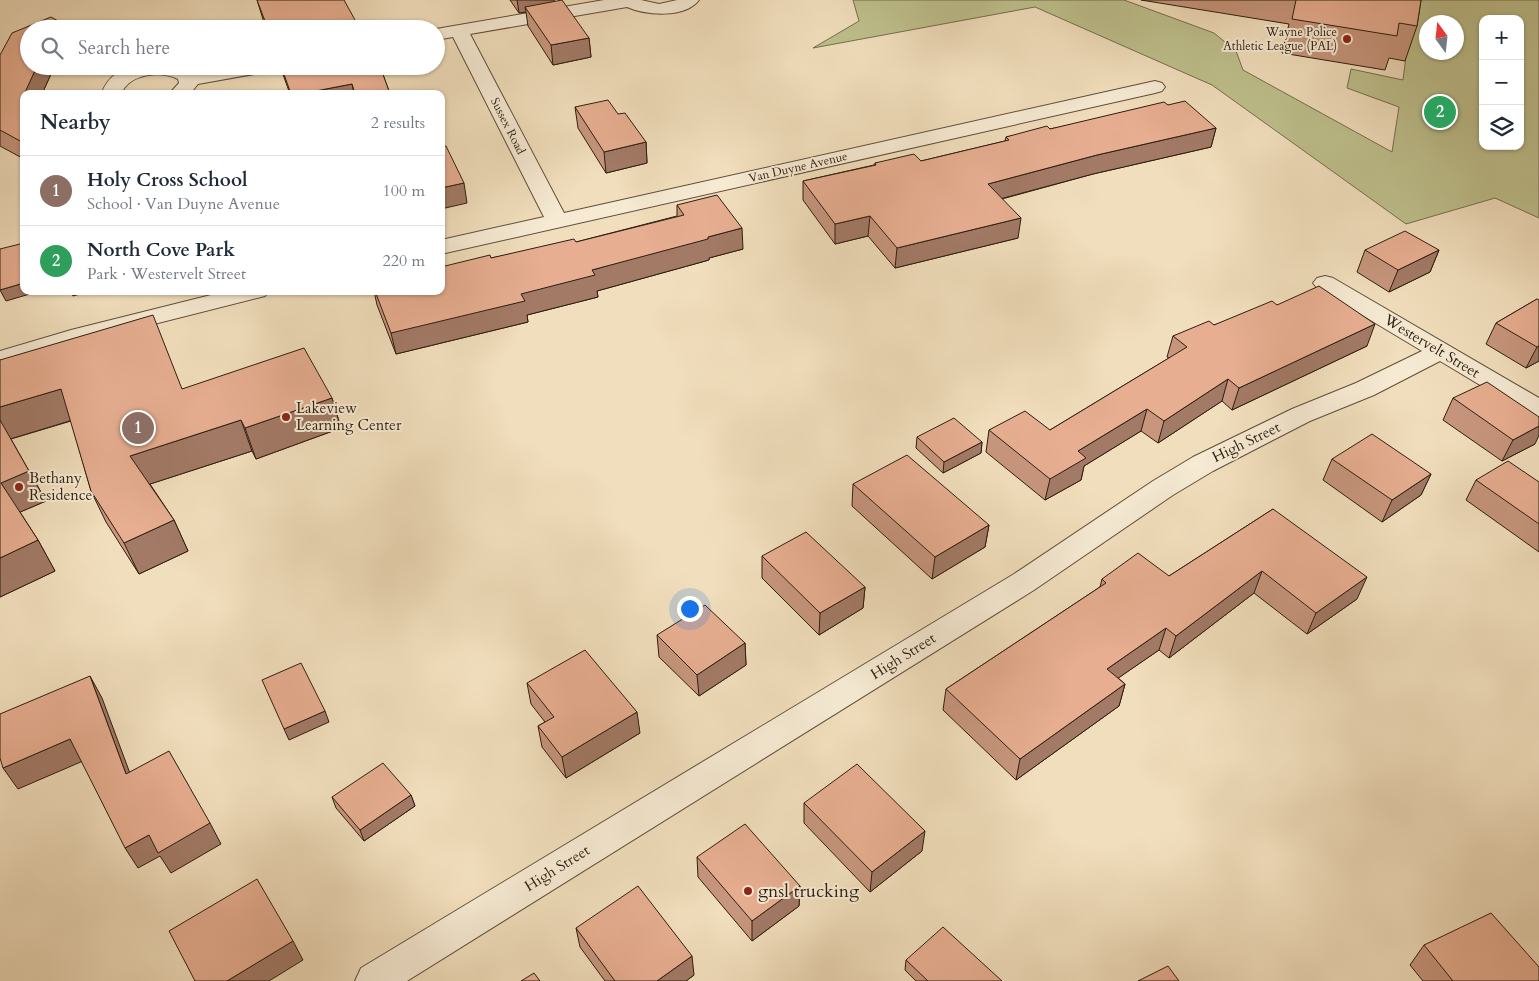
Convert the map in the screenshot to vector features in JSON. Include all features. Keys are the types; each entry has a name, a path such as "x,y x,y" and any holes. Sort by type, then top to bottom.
{"street":[{"path":"445,33 628,0 635,5 655,9 677,6 690,0"},
{"name":"Sussex Road","path":"459,31 557,221"},
{"path":"111,90 122,79 134,75"},
{"path":"185,75 187,76 184,87 230,75"},
{"name":"Van Duyne Avenue","path":"445,246 1155,86"},
{"name":"Westervelt Street","path":"1325,283 1539,409"},
{"path":"0,359 80,335 241,295"},
{"name":"High Street","path":"374,981 1016,587 1163,488 1203,464 1302,415 1365,389 1441,351"}],"green space":[{"path":"853,0 1124,0 1214,33 1236,51 1243,70 1392,152 1399,107 1347,88 1351,69 1403,80 1413,0 1539,0 1539,218 1495,198 1406,224 1212,85 1035,7 813,48 859,21"}],"building":[{"path":"257,0 344,0 355,20 265,20"},
{"path":"562,0 589,38 551,45 525,7"},
{"path":"1296,0 1421,0 1417,26 1399,23 1397,36 1292,19"},
{"path":"51,17 56,20 44,20"},
{"path":"20,30 20,75 33,75 26,90 20,90 20,141 0,130 0,55 12,33"},
{"path":"284,75 383,75 389,90 354,90 352,84 321,90 290,90"},
{"path":"608,100 618,114 625,113 646,142 604,152 575,107"},
{"path":"1185,101 1216,128 1097,155 988,184 1021,218 897,248 870,216 835,224 803,181 876,165 875,163 914,154 921,161 1009,140 1006,137 1047,126 1050,129 1164,102 1168,105"},
{"path":"446,146 464,183 445,187"},
{"path":"717,195 742,228 592,270 595,275 521,294 525,301 391,333 377,295 445,295 445,266 490,255 491,258 574,239 576,242 684,215 677,205"},
{"path":"1405,231 1439,250 1398,270 1365,250"},
{"path":"20,244 20,284 0,290 0,249"},
{"path":"1319,286 1375,324 1239,388 1228,379 1164,421 1147,409 1078,451 1086,458 1050,479 989,430 1025,411 1050,430 1187,347 1173,336 1209,321 1214,325 1272,301 1277,305"},
{"path":"1537,299 1539,300 1539,346 1537,347 1496,323"},
{"path":"153,315 182,389 304,348 332,398 245,428 241,420 130,456 174,520 124,543 91,491 61,389 0,407 0,360"},
{"path":"1487,382 1539,417 1539,426 1513,440 1453,398"},
{"path":"954,418 982,442 944,462 917,437"},
{"path":"0,420 29,471 1,483 38,540 0,558"},
{"path":"1372,434 1431,474 1392,500 1332,459"},
{"path":"907,455 989,525 935,557 853,484"},
{"path":"1508,461 1539,482 1539,524 1476,480"},
{"path":"1273,509 1367,577 1316,613 1262,571 1176,636 1166,628 1107,669 1125,684 1020,759 946,689 1106,583 1102,579 1138,553 1169,576"},
{"path":"806,532 865,587 820,613 762,556"},
{"path":"705,605 745,643 697,675 657,635"},
{"path":"585,650 637,712 562,757 538,726 554,717 527,683"},
{"path":"301,663 325,711 284,729 262,680"},
{"path":"90,676 126,774 169,751 210,823 158,853 149,835 125,848 70,739 3,768 0,758 0,714"},
{"path":"383,763 411,795 360,830 332,797"},
{"path":"857,764 925,831 872,872 804,803"},
{"name":"gnsl trucking","path":"745,824 800,886 752,921 697,857"},
{"path":"257,879 293,941 227,981 195,981 169,931"},
{"path":"638,886 692,956 657,981 615,981 576,928"},
{"path":"1491,913 1539,967 1539,981 1453,981 1424,945"},
{"path":"943,927 1002,981 928,981 906,960"},
{"path":"1168,966 1179,981 1138,981"},
{"path":"534,973 540,981 521,981"}],"place":[{"name":"Wayne Police Athletic League (PAL)","path":"1347,39"},
{"name":"North Cove Park","path":"1440,112"},
{"name":"Lakeview Learning Center","path":"286,417"},
{"name":"Holy Cross School","path":"138,428"},
{"name":"Bethany Residence","path":"19,487"},
{"name":"gnsl trucking","path":"748,891"}]}
